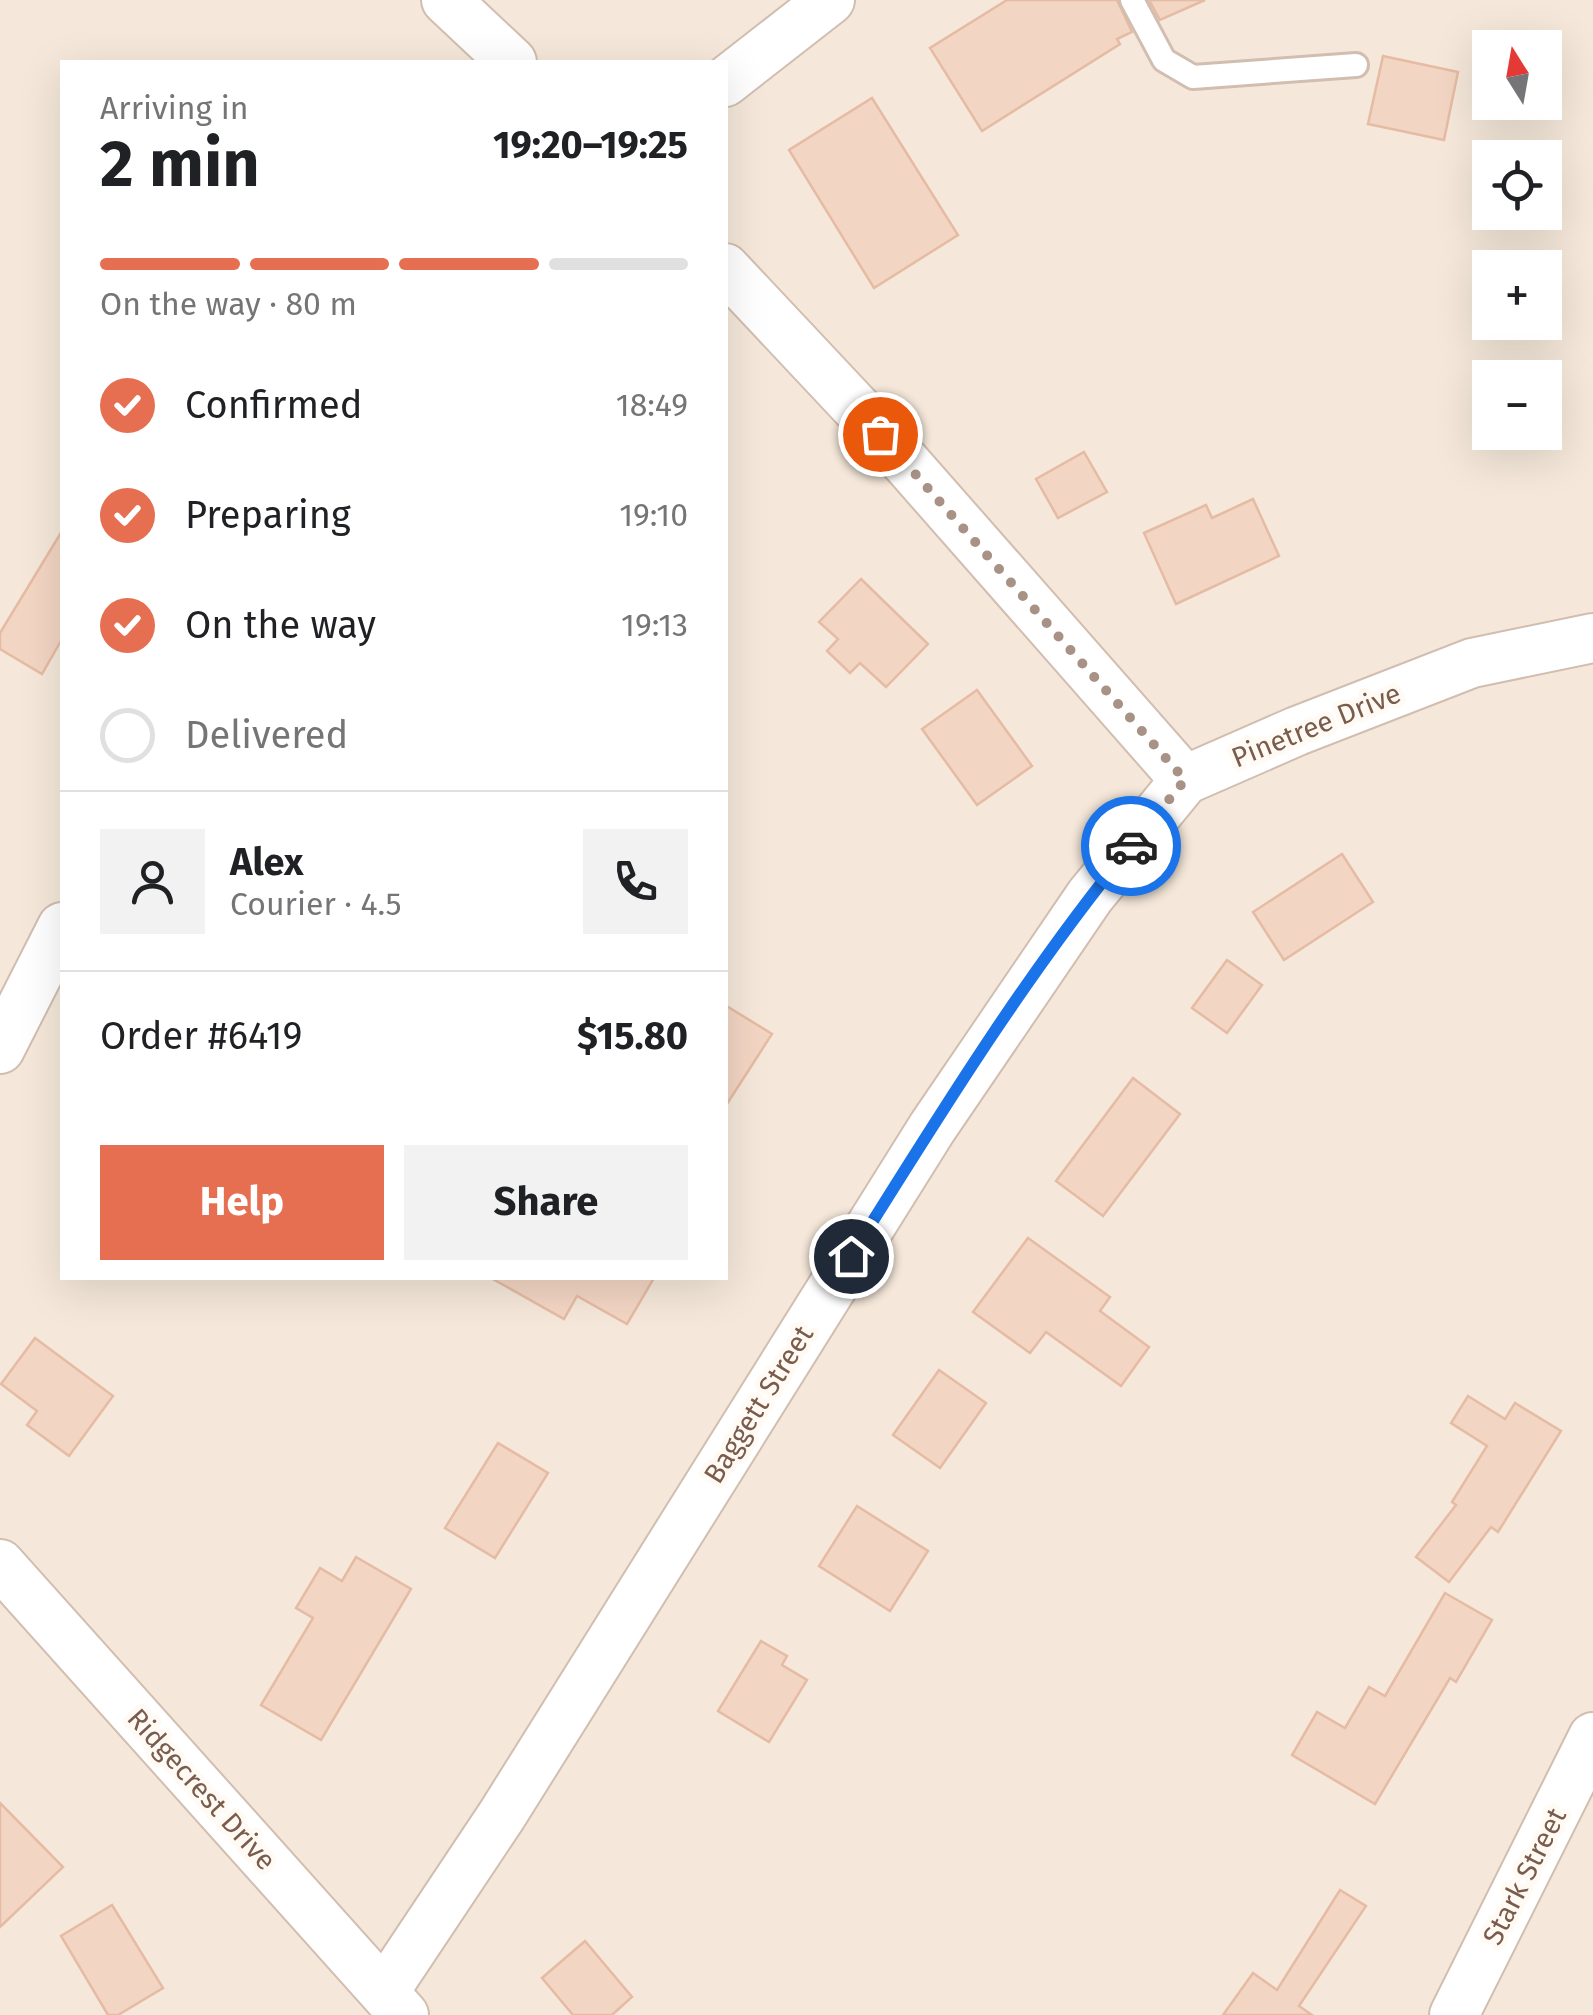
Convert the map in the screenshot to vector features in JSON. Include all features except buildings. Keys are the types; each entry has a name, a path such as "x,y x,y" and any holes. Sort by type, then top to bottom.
{"street":[{"path":"446,0 510,60"},
{"path":"728,80 830,0"},
{"path":"728,271 880,434 1185,780"},
{"name":"Pinetree Drive","path":"1185,780 1297,731 1472,663 1593,638"},
{"name":"Baggett Street","path":"394,2004 502,1815 932,1128 1090,896 1185,780"},
{"path":"0,1049 60,931"},
{"name":"Ridgecrest Drive","path":"0,1564 394,2004"},
{"name":"Stark Street","path":"1454,2015 1593,1737"}],"lane":[{"path":"1132,0 1164,60 1194,77 1356,65"}],"shaded area":[{"path":"0,0 1593,0 1593,2015 0,2015"}],"way so far":[{"path":"880,434 1185,780 1131,846"}],"route":[{"path":"851,1256 951,1099 1090,896 1131,846"}]}
